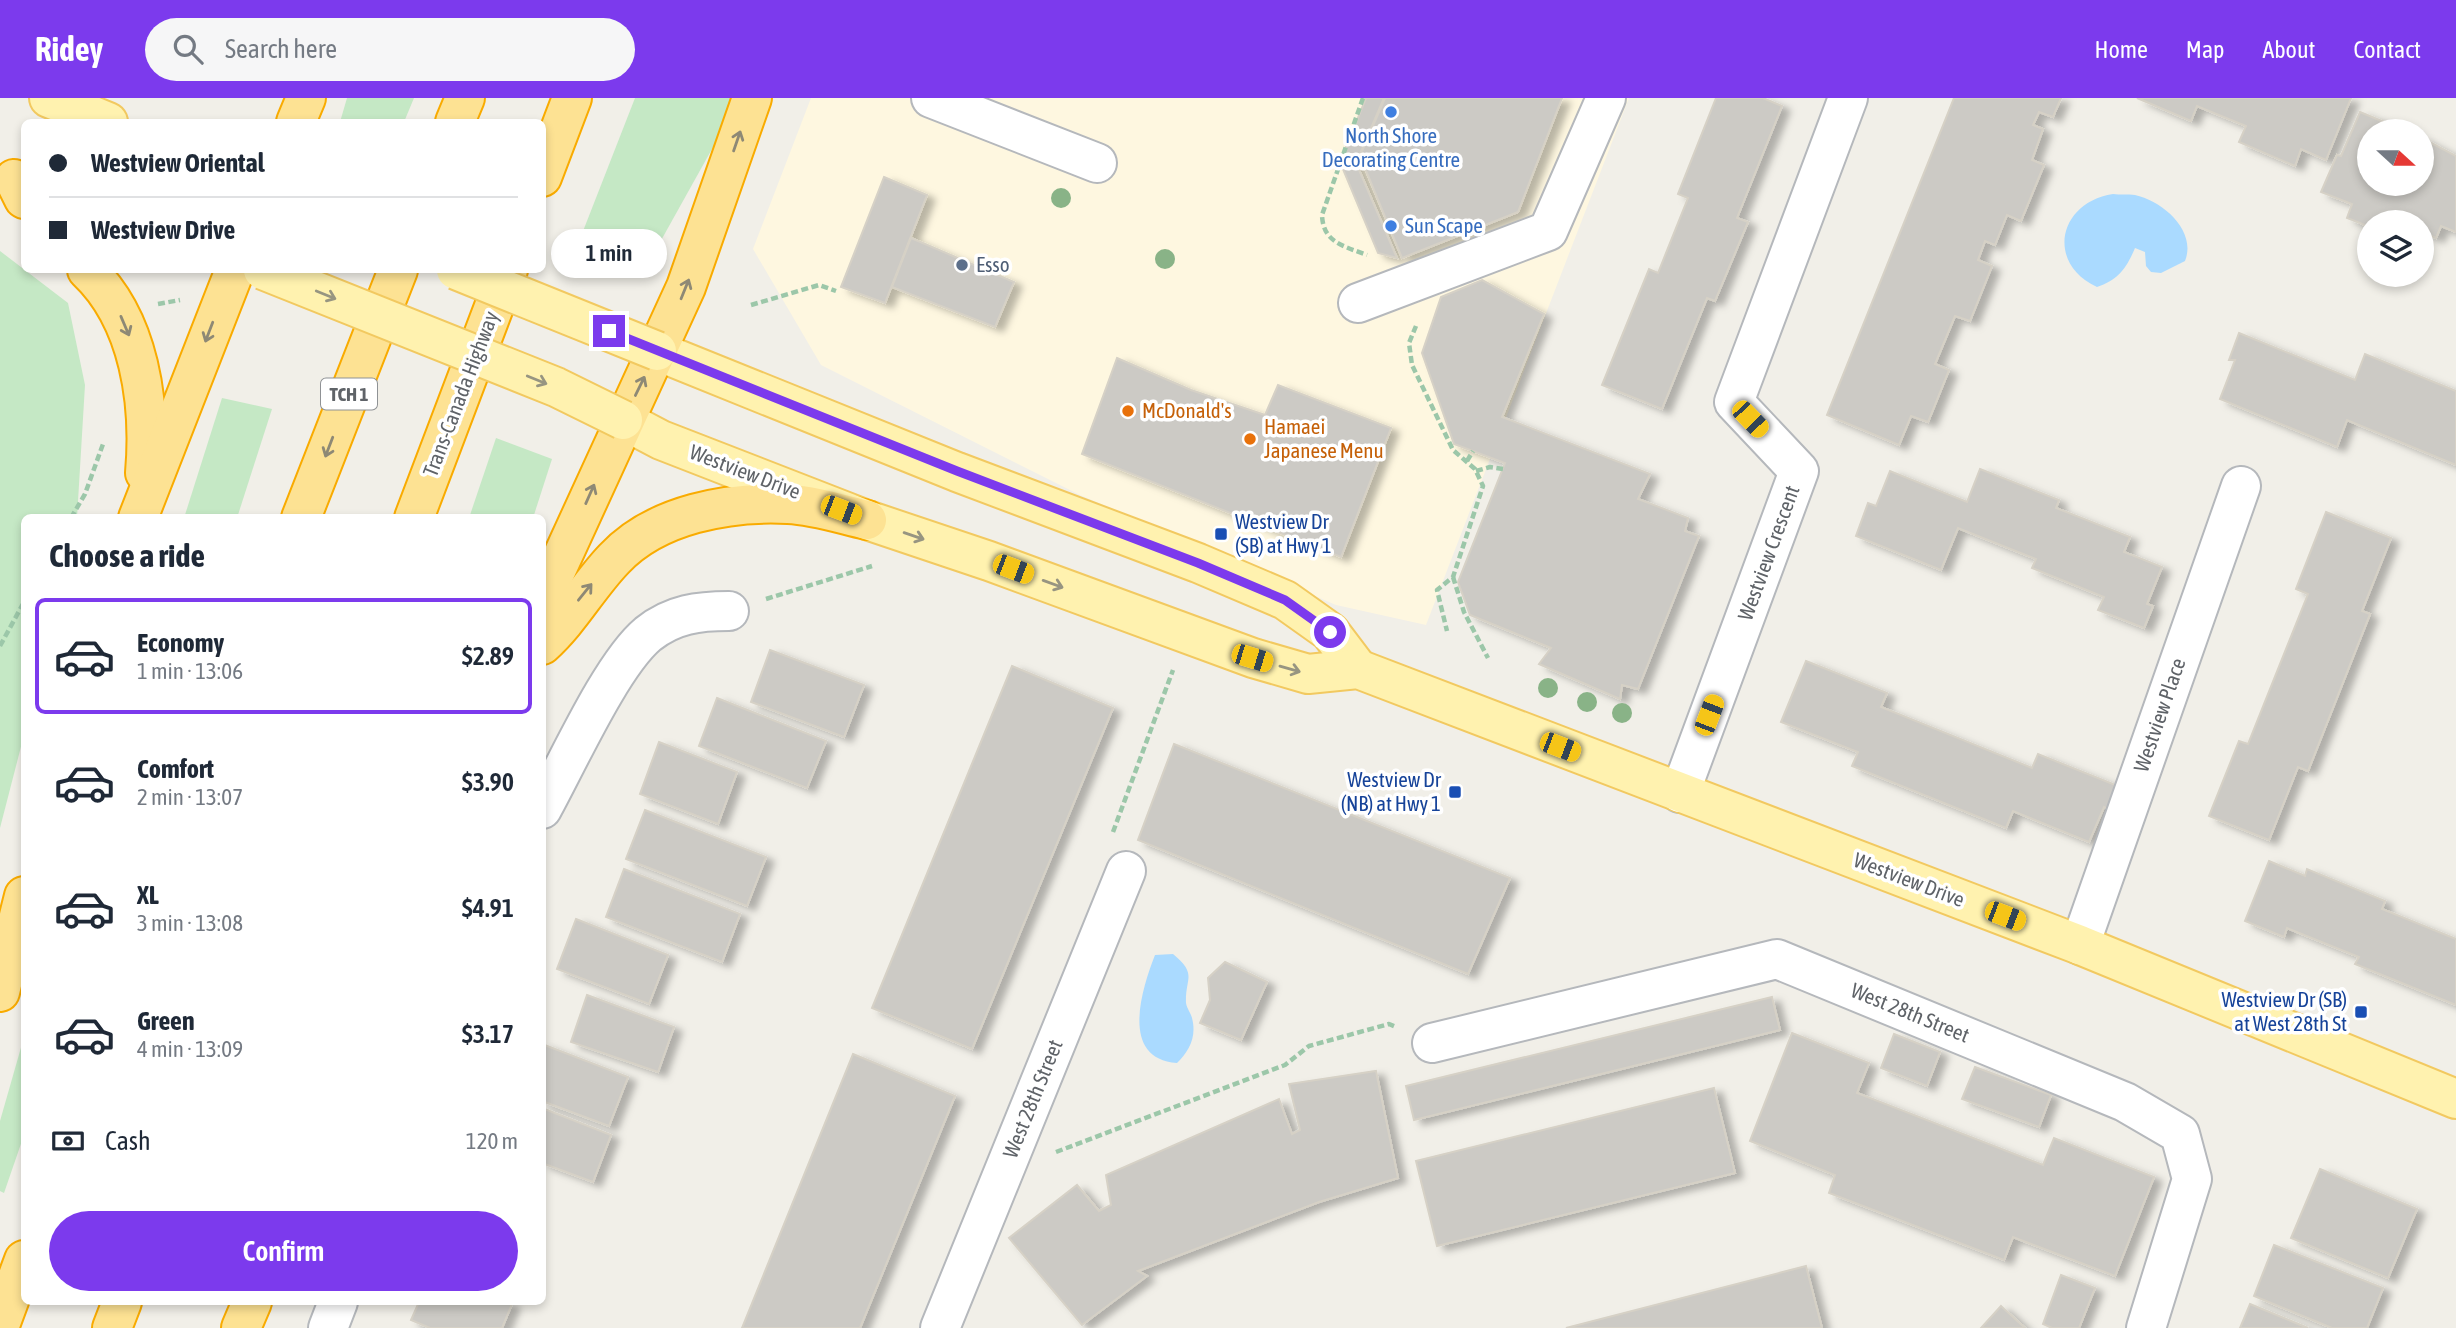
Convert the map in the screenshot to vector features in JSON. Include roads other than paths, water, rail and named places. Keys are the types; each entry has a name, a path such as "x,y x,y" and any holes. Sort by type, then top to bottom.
{"highway":[{"path":"297,119 306,98"},
{"path":"456,119 465,98"},
{"path":"546,166 572,98"},
{"path":"546,592 686,287 752,98"},
{"path":"89,273 125,321 145,393 145,471 138,514"},
{"path":"139,514 234,273"},
{"name":"TCH 1","path":"303,514 397,273"},
{"name":"Trans-Canada Highway","path":"416,514 507,273"},
{"path":"546,642 557,632 582,594 617,556 657,527 699,513 744,504 790,504 867,520"},
{"path":"0,992 21,908"},
{"path":"0,1325 21,1268"},
{"path":"113,1328 121,1305"},
{"path":"241,1328 251,1305"}],"main road":[{"path":"49,98 101,119"},
{"name":"Westview Drive","path":"271,273 556,387 661,440 867,520 1308,674 1359,668 2080,945 2456,1098"},
{"name":"Westview Drive","path":"463,273 957,471 1198,563 1285,600 1330,632 1359,668"}],"street":[{"path":"931,98 1097,163"},
{"path":"1358,303 1548,231 1606,98"},
{"name":"Westview Crescent","path":"1680,793 1799,471 1734,402 1848,98"},
{"name":"Westview Place","path":"2080,945 2241,486"},
{"path":"546,802 620,668 648,635 669,621 697,611 729,611"},
{"name":"West 28th Street","path":"940,1328 1126,871"},
{"name":"West 28th Street","path":"1432,1043 1777,959 2125,1102 2180,1134 2192,1180 2146,1328"},
{"path":"328,1328 337,1305"}],"water":[{"path":"2113,194 2146,198 2175,219 2186,239 2185,261 2161,273 2151,272 2146,266 2145,252 2135,248 2120,273 2111,281 2097,287 2081,276 2070,263 2065,249 2065,234 2070,221 2080,209 2095,199"},
{"path":"1173,954 1188,972 1186,1003 1193,1025 1191,1043 1177,1063 1159,1059 1148,1049 1141,1037 1139,1021 1145,986 1155,955"}],"place":[{"name":"North Shore Decorating Centre","path":"1391,112"},
{"name":"Sun Scape","path":"1391,226"},
{"name":"Esso","path":"962,265"},
{"name":"McDonald's","path":"1128,411"},
{"name":"Hamaei Japanese Menu","path":"1250,439"},
{"name":"Westview Dr (SB) at Hwy 1","path":"1221,534"},
{"name":"Westview Dr (NB) at Hwy 1","path":"1455,792"},
{"name":"Westview Dr (SB) at West 28th St","path":"2361,1012"}]}
